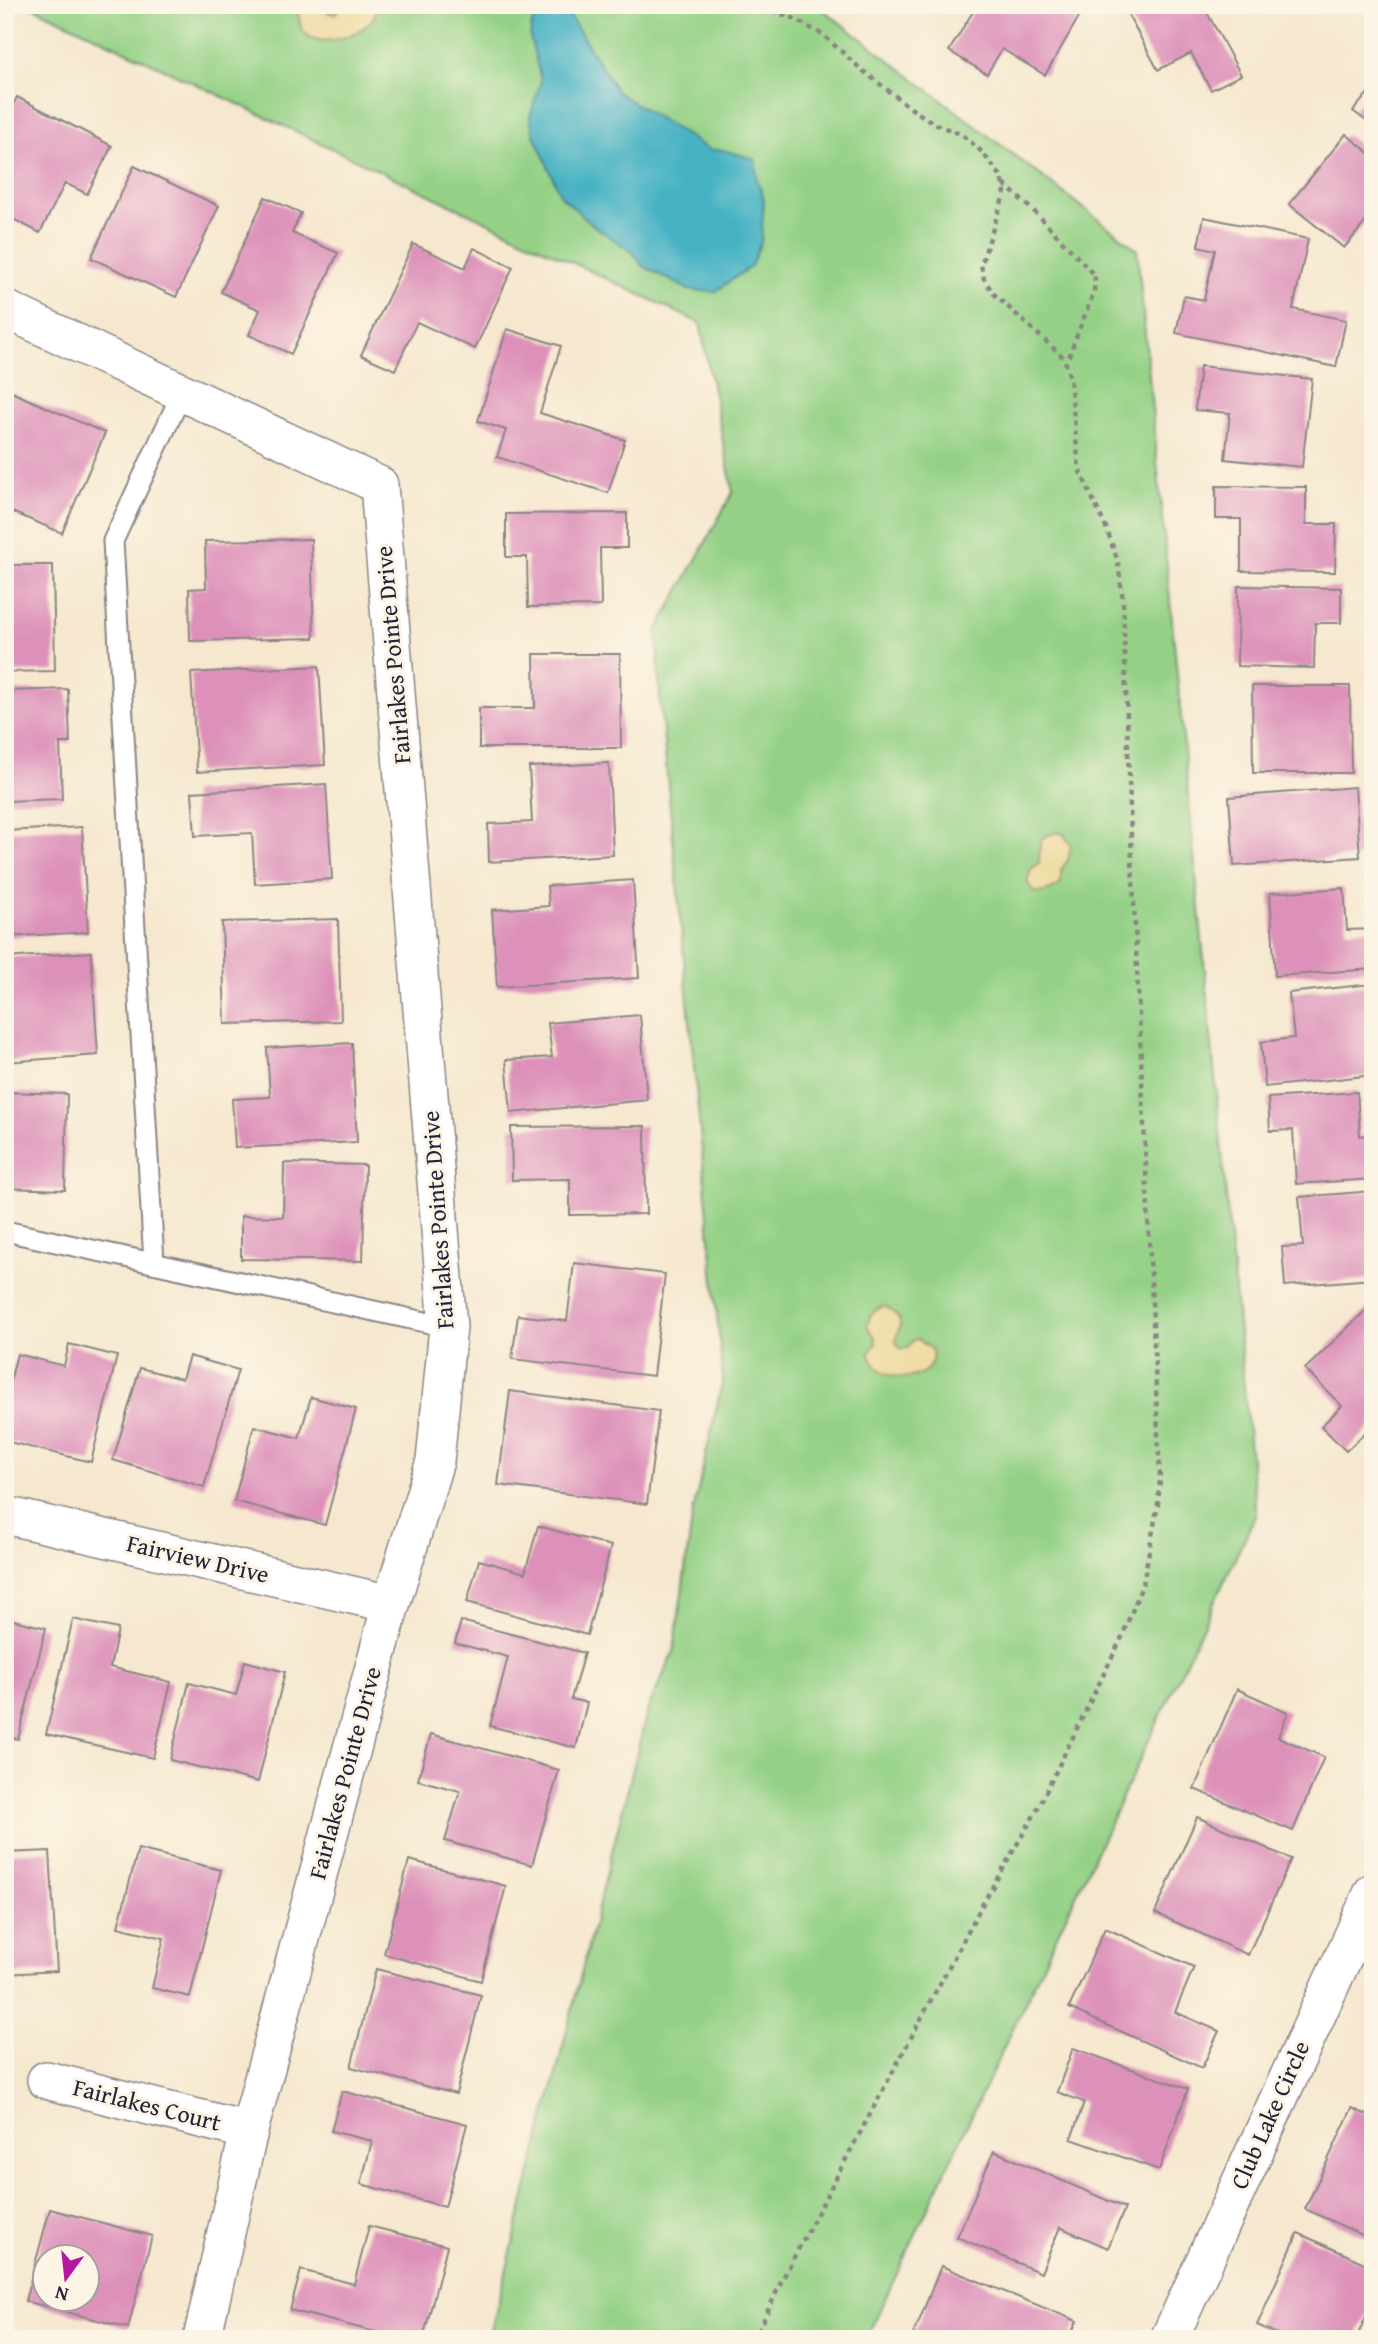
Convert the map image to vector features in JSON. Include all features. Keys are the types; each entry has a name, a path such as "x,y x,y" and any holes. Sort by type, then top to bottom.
{"street":[{"name":"Fairlakes Pointe Drive","path":"5,309 379,485 448,1326 435,1461 391,1604 248,2131 202,2339"},
{"name":"Fairview Drive","path":"5,1515 391,1604"},
{"name":"Club Lake Circle","path":"1169,2339 1373,1892"},
{"name":"Fairlakes Court","path":"46,2080 248,2131"}],"lane":[{"path":"153,1263 113,541 182,393"},
{"path":"5,1231 448,1326"}],"path":[{"path":"753,5 793,19 823,35 912,109 935,124 963,135 982,152 1000,175 1004,192 981,265 984,279 994,294 1064,358 1070,378 1079,469 1115,551 1123,601 1159,1444 1158,1504 1143,1583 1122,1637 1037,1810 982,1905 781,2282 755,2339"},
{"path":"1002,181 1095,276 1094,292 1066,364"}],"green space":[{"path":"29,5 817,5 1137,249 1256,1514 866,2339 489,2339 648,1709 674,1651 693,1512 723,1379 660,699 657,631 733,492 700,323"}],"sand":[{"path":"294,5 322,5 327,12 335,14 344,5 377,5 372,19 358,31 340,38 322,40 303,31"},
{"path":"1057,832 1064,834 1071,846 1068,860 1061,870 1061,883 1049,891 1034,892 1027,882 1031,869 1039,863 1043,837"},
{"path":"884,1306 899,1319 896,1339 902,1349 908,1348 913,1340 918,1339 932,1350 929,1367 922,1373 895,1376 878,1368 873,1361 869,1353 876,1344 876,1339 867,1326 873,1313"}],"water":[{"path":"543,5 557,5 569,15 618,93 710,150 723,150 755,159 757,179 764,200 761,242 751,266 715,292 689,290 643,266 632,252 594,226 561,196 534,135 530,117 541,80 530,37 532,24"}],"building":[{"path":"977,5 1086,5 1045,75 1002,49 987,74 949,51"},
{"path":"1123,5 1203,5 1241,75 1211,90 1191,53 1158,70"},
{"path":"1373,87 1373,126 1353,111"},
{"path":"17,97 112,146 87,194 65,183 40,233 5,215 5,120"},
{"path":"1346,134 1373,156 1373,213 1344,248 1289,204"},
{"path":"134,166 219,206 176,297 91,258"},
{"path":"265,197 301,213 292,233 338,253 291,354 249,335 260,310 221,292"},
{"path":"1204,217 1308,239 1293,309 1346,320 1336,367 1176,333 1184,296 1204,300 1215,250 1198,246"},
{"path":"413,244 465,268 474,248 513,267 475,349 417,322 395,370 361,355"},
{"path":"507,329 561,346 540,413 625,440 608,493 497,457 506,430 478,421"},
{"path":"1200,366 1312,379 1302,467 1225,459 1230,413 1195,410"},
{"path":"9,391 105,433 62,533 5,509 5,400"},
{"path":"1216,486 1306,487 1306,524 1336,524 1335,572 1241,571 1241,519 1216,519"},
{"path":"627,513 627,548 600,548 601,606 528,607 527,557 506,557 506,514"},
{"path":"311,539 314,638 190,641 189,589 206,588 205,541"},
{"path":"5,565 53,565 55,671 5,672"},
{"path":"1238,586 1341,588 1341,623 1315,623 1314,668 1237,666"},
{"path":"534,654 620,654 621,748 479,748 479,708 535,708"},
{"path":"319,666 325,765 197,772 191,673"},
{"path":"1252,686 1350,686 1351,773 1253,773"},
{"path":"68,689 70,743 60,743 62,799 5,801 5,715 9,715 8,691"},
{"path":"609,763 613,855 489,862 488,824 532,822 529,767"},
{"path":"326,784 332,879 255,884 252,833 195,836 192,792"},
{"path":"1355,787 1360,857 1234,866 1229,797"},
{"path":"82,827 88,932 5,937 5,831"},
{"path":"633,880 639,978 497,987 492,910 549,906 547,886"},
{"path":"1344,888 1347,930 1373,929 1373,969 1275,976 1270,893"},
{"path":"338,919 341,1021 225,1024 222,922"},
{"path":"91,952 98,1055 5,1062 5,958"},
{"path":"1371,984 1373,1075 1265,1087 1261,1042 1294,1038 1289,993"},
{"path":"640,1015 647,1100 511,1113 506,1060 552,1057 548,1023"},
{"path":"352,1043 357,1142 235,1148 232,1099 270,1097 267,1048"},
{"path":"5,1092 67,1094 65,1190 5,1188"},
{"path":"1357,1092 1360,1136 1373,1135 1373,1179 1296,1184 1293,1130 1270,1131 1268,1098"},
{"path":"645,1126 646,1214 570,1215 570,1179 512,1180 511,1127"},
{"path":"284,1163 365,1165 363,1261 241,1259 241,1216 283,1217"},
{"path":"1373,1191 1373,1279 1285,1286 1282,1247 1303,1246 1299,1197"},
{"path":"574,1263 665,1274 653,1376 512,1359 518,1315 567,1321"},
{"path":"1373,1303 1373,1425 1346,1451 1321,1426 1342,1406 1305,1369"},
{"path":"69,1344 117,1356 91,1462 5,1441 5,1401 17,1354 64,1366"},
{"path":"189,1356 238,1370 204,1487 113,1460 140,1368 182,1379"},
{"path":"510,1391 659,1411 647,1504 498,1485"},
{"path":"311,1397 356,1409 325,1525 234,1501 254,1426 299,1438"},
{"path":"538,1526 611,1546 587,1635 467,1602 479,1560 525,1573"},
{"path":"5,1618 46,1628 18,1739 5,1736"},
{"path":"73,1619 118,1629 110,1667 171,1682 153,1758 46,1734"},
{"path":"461,1621 584,1653 571,1699 587,1703 576,1748 490,1726 508,1657 455,1643"},
{"path":"245,1661 285,1672 258,1782 170,1760 189,1683 236,1695"},
{"path":"1237,1689 1288,1712 1278,1737 1324,1757 1293,1831 1194,1789"},
{"path":"431,1734 559,1770 532,1865 445,1841 460,1791 418,1780"},
{"path":"1197,1817 1291,1859 1248,1955 1155,1913"},
{"path":"138,1849 221,1870 190,1997 152,1988 164,1938 118,1927"},
{"path":"50,1851 57,1971 5,1974 5,1853"},
{"path":"409,1860 506,1886 481,1981 384,1954"},
{"path":"1105,1928 1194,1967 1175,2012 1219,2031 1202,2068 1069,2008"},
{"path":"376,1969 481,1995 456,2094 351,2067"},
{"path":"1073,2048 1188,2089 1159,2170 1071,2139 1084,2102 1057,2092"},
{"path":"342,2091 467,2124 445,2207 361,2184 372,2141 331,2131"},
{"path":"1352,2108 1373,2118 1373,2240 1305,2209"},
{"path":"994,2151 1125,2208 1108,2248 1060,2227 1041,2273 957,2237"},
{"path":"50,2209 152,2236 128,2328 67,2312 102,2312 102,2242 41,2242"},
{"path":"369,2226 447,2246 423,2339 402,2339 290,2310 301,2270 354,2284"},
{"path":"1298,2233 1373,2267 1373,2301 1356,2339 1288,2339 1257,2325"},
{"path":"941,2266 1077,2321 1069,2339 912,2339"},
{"path":"32,2275 32,2303 25,2301"}]}
